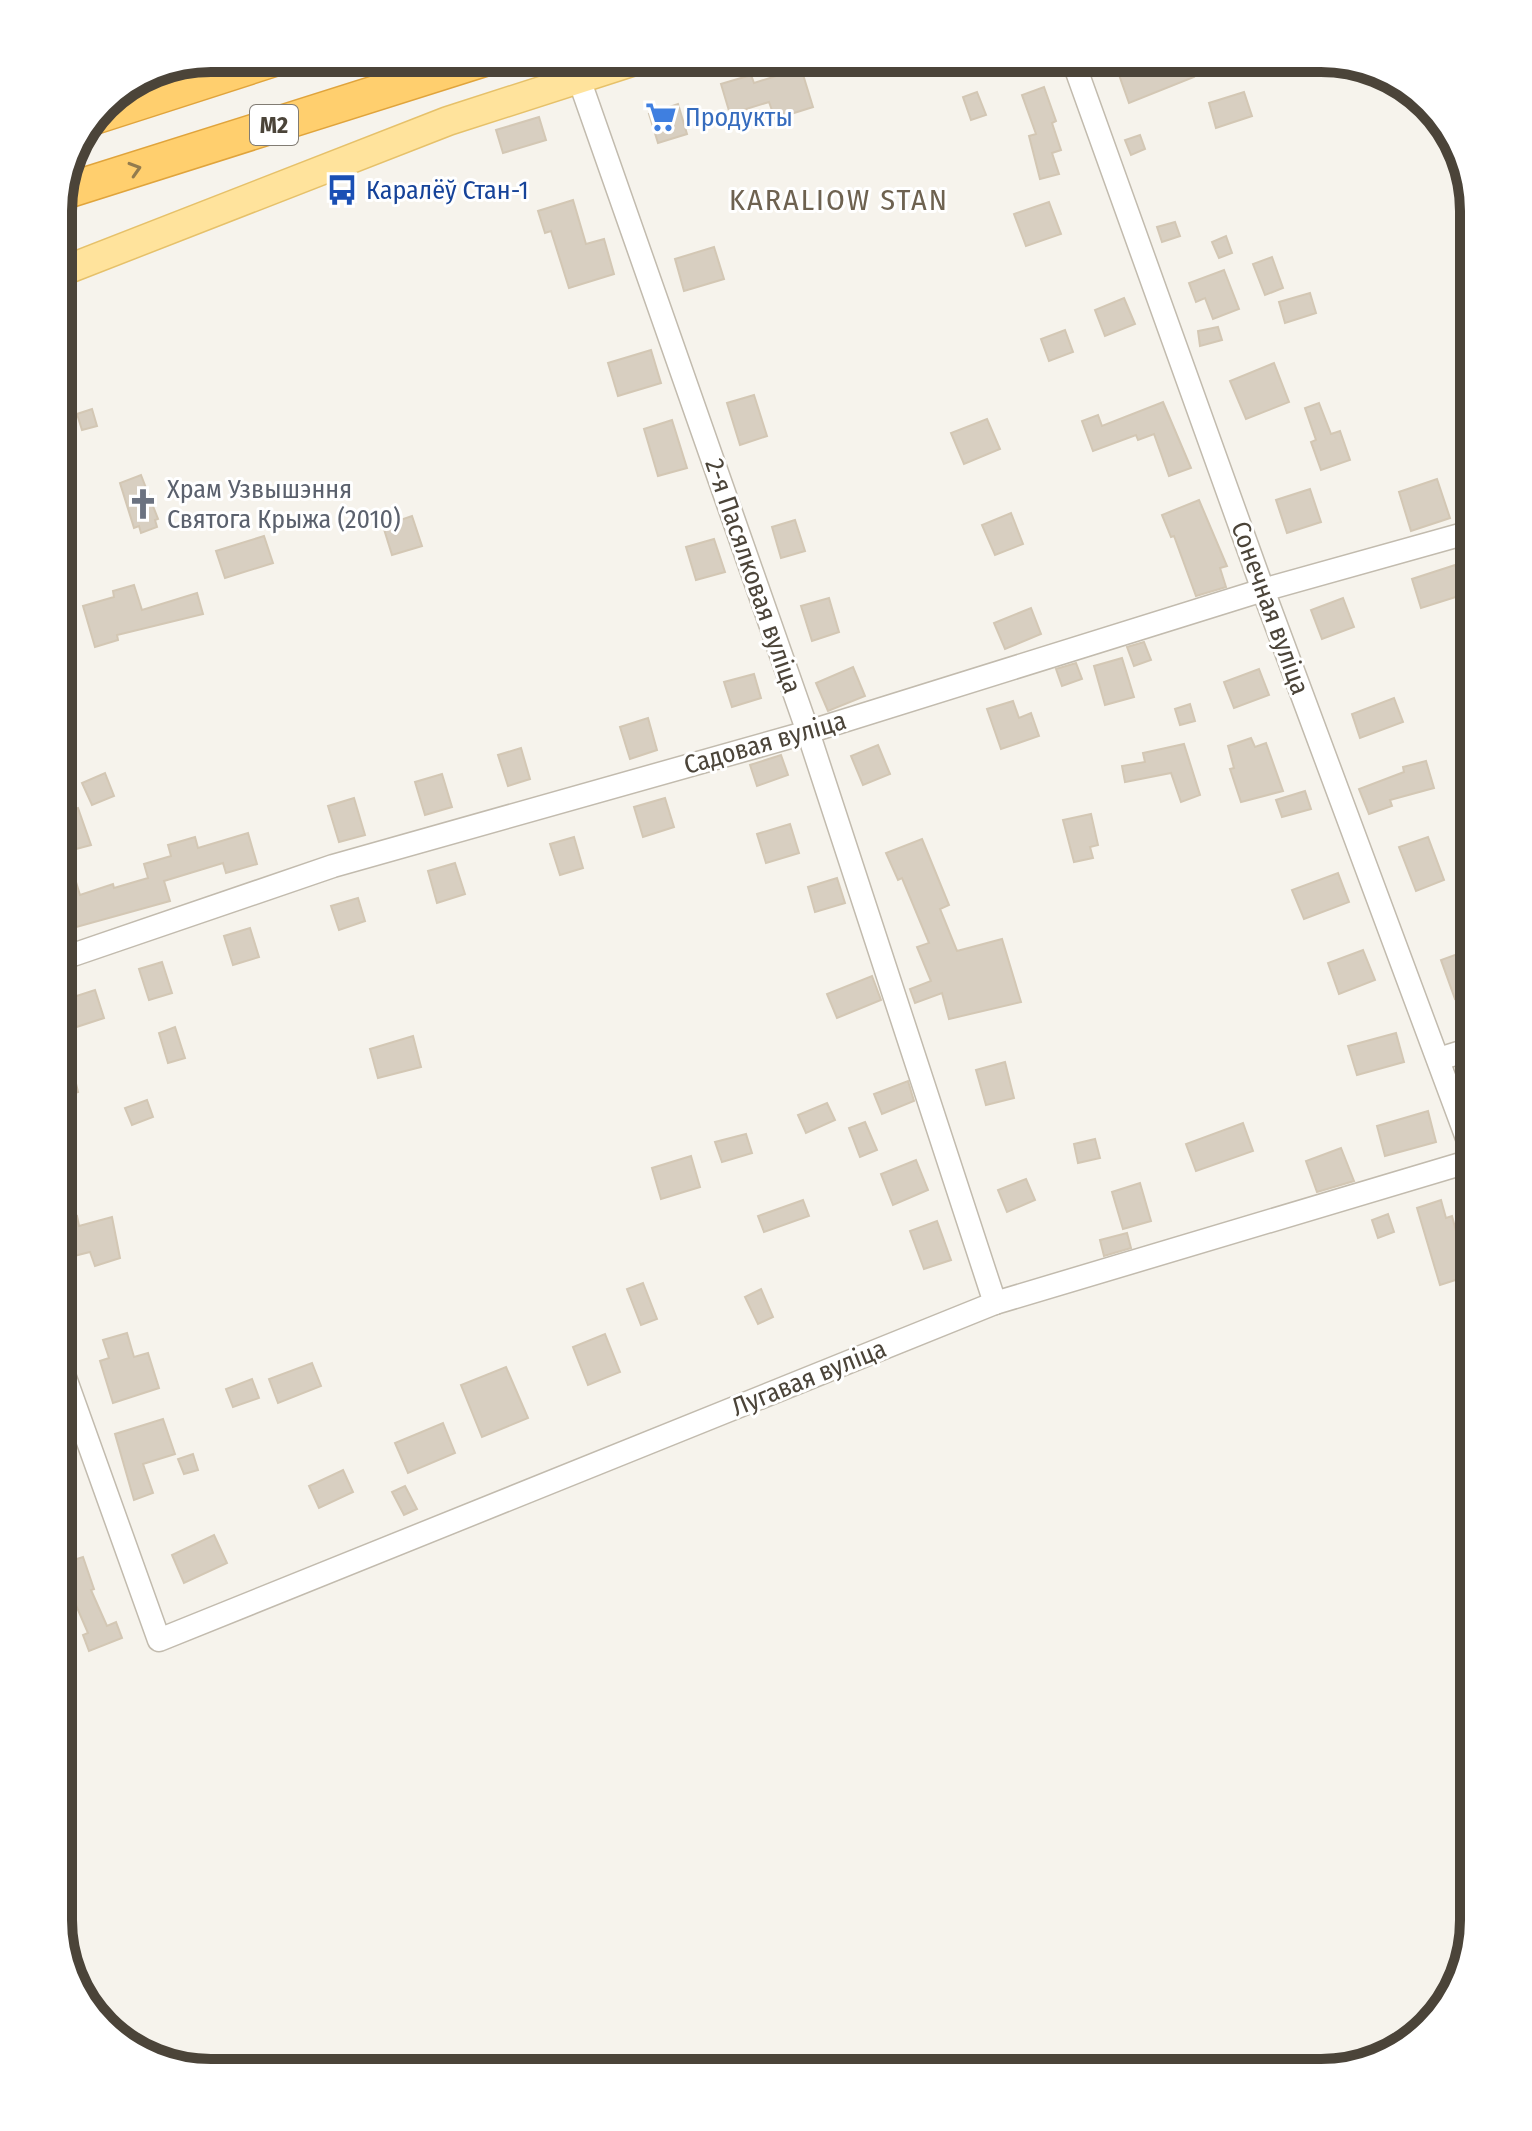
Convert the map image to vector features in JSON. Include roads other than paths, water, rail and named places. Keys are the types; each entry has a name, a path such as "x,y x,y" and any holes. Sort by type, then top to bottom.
{"highway":[{"name":"М2","path":"117,110 234,72"},
{"name":"М2","path":"74,188 443,72"}],"main road":[{"path":"72,268 448,121 601,72"}],"street":[{"name":"Сонечная вуліца","path":"1077,72 1263,590 1460,1118"},
{"name":"2-я Пасялковая вуліца","path":"579,79 808,732 995,1303"},
{"name":"Садовая вуліца","path":"72,955 333,866 808,732 1263,590 1460,535"},
{"path":"1439,1059 1460,1052"},
{"name":"Лугавая вуліца","path":"72,1397 159,1640 995,1303 1460,1162"}],"place":[{"name":"Продукты","path":"661,117"},
{"name":"Каралёў Стан-1","path":"342,190"},
{"name":"Храм Узвышэння Святога Крыжа (2010)","path":"143,504"}],"district":[{"name":"KARALIOW STAN","path":"839,200"}]}
